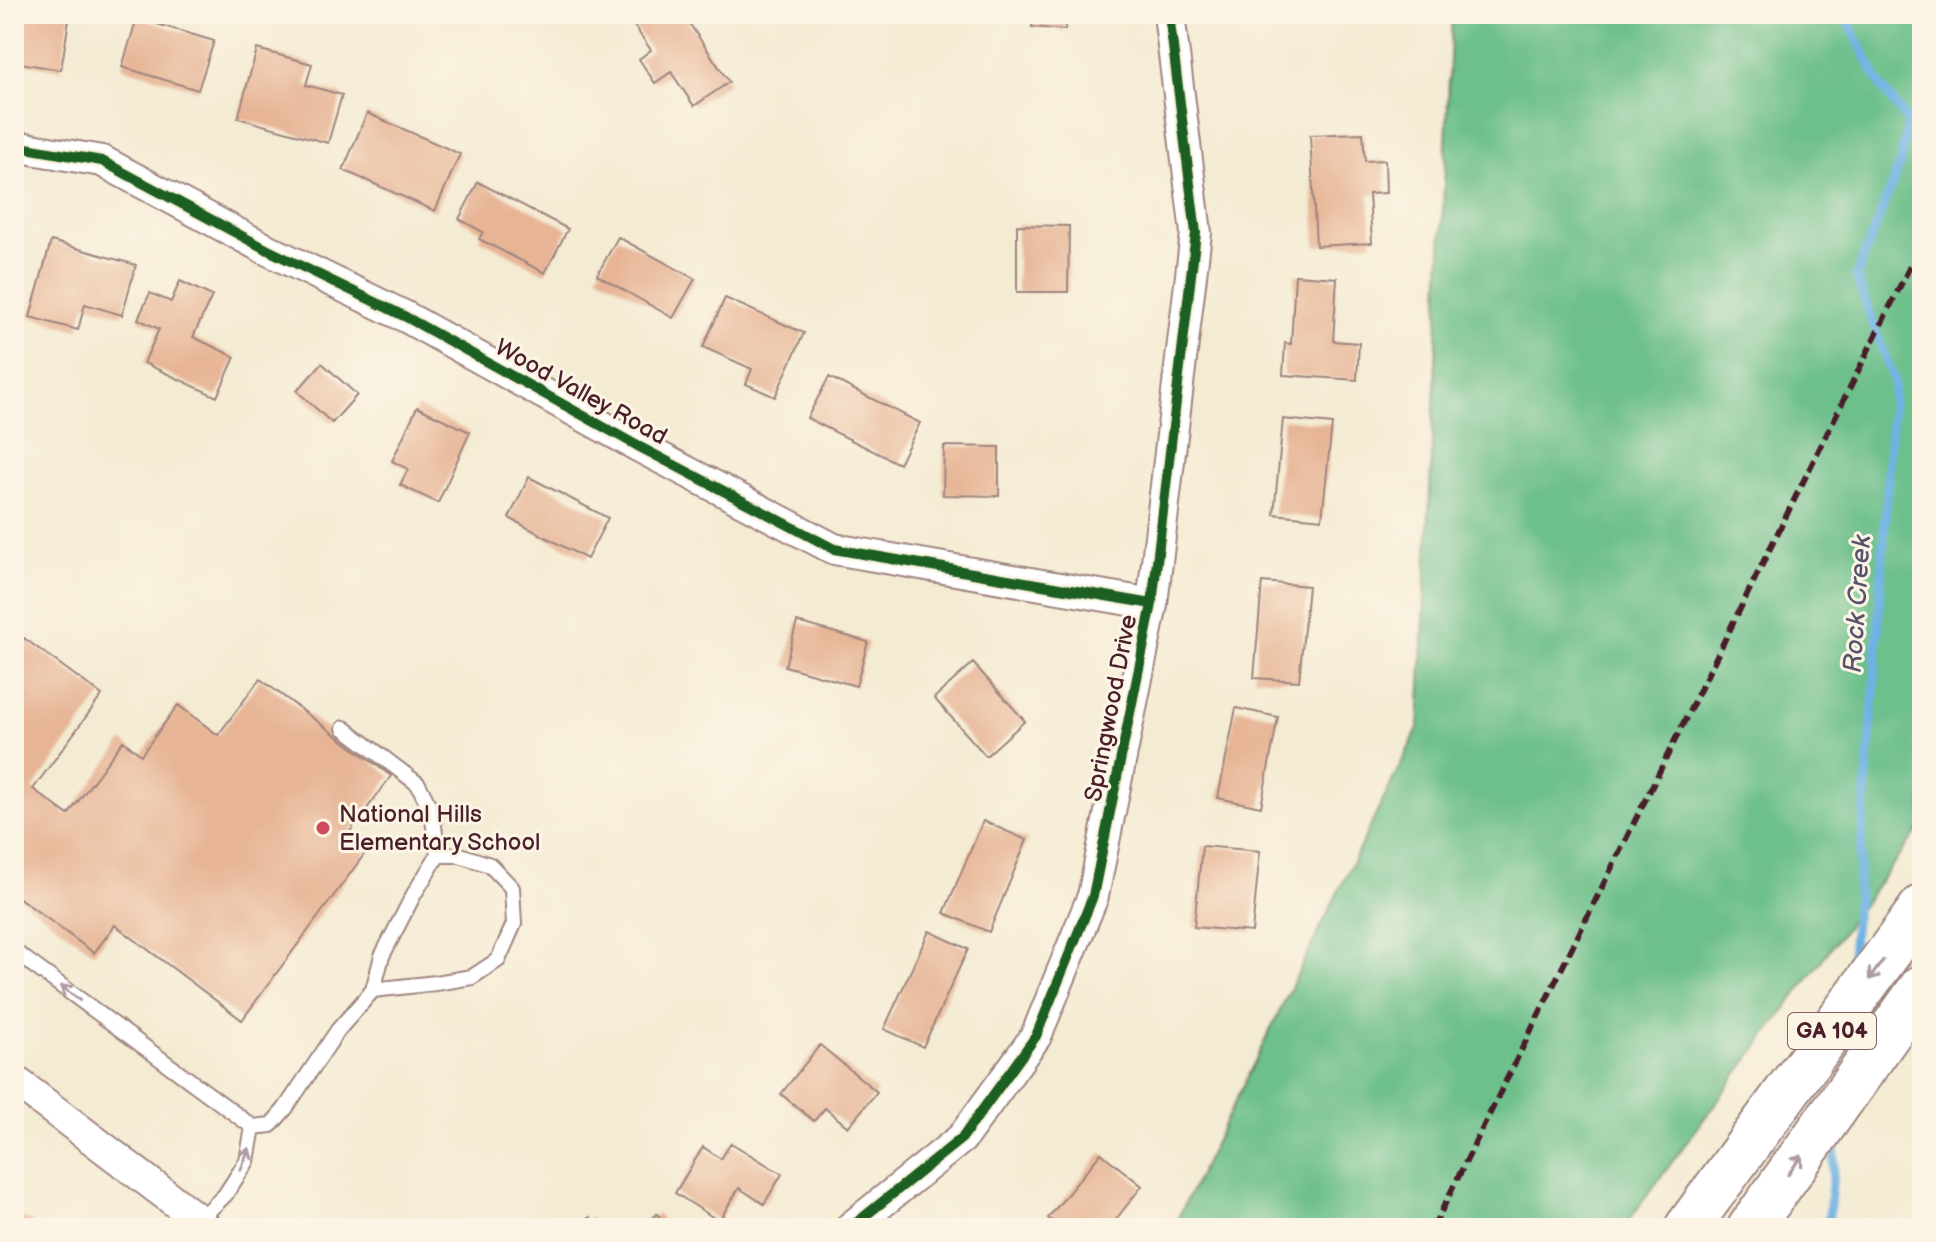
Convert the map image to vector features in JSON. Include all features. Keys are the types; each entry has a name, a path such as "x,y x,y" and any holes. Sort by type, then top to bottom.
{"main road":[{"name":"GA 104","path":"1687,1228 1922,907"},
{"name":"GA 104","path":"1750,1228 1922,987"}],"street":[{"name":"Springwood Drive","path":"850,1228 962,1138 1036,1036 1093,896 1152,604 1196,233 1169,14"},
{"name":"Wood Valley Road","path":"14,146 102,161 266,249 406,317 636,445 834,549 1152,604"},
{"path":"14,1080 202,1224"}],"lane":[{"path":"14,951 253,1127 271,1125 338,1030 373,990 382,956 438,855 432,812 418,784 344,728"},
{"path":"373,990 472,977 498,960 514,924 512,888 490,865 460,855 438,855"},
{"path":"202,1224 247,1161 253,1127"}],"green space":[{"path":"1452,14 1922,14 1922,825 1623,1228 1173,1228 1419,727"}],"building":[{"path":"14,14 70,14 61,70 14,62"},
{"path":"644,14 683,14 729,82 694,106 671,72 655,83 639,59 651,50 632,23"},
{"path":"1033,14 1066,14 1065,30 1032,27"},
{"path":"137,18 214,41 198,90 122,67"},
{"path":"257,49 312,64 306,85 342,95 328,143 238,118"},
{"path":"367,113 460,154 435,211 343,170"},
{"path":"1363,133 1365,161 1385,160 1386,193 1369,194 1372,243 1316,246 1310,135"},
{"path":"478,182 568,229 545,273 479,239 483,232 459,219"},
{"path":"1017,225 1069,226 1068,292 1017,292"},
{"path":"618,237 695,279 673,318 597,275"},
{"path":"51,241 136,265 122,315 85,304 78,330 30,317"},
{"path":"1295,275 1337,278 1333,341 1359,343 1357,380 1283,375 1285,343 1291,344"},
{"path":"180,281 212,296 193,337 235,357 217,397 144,363 159,329 138,319 150,293 171,302"},
{"path":"725,298 804,333 775,397 746,384 752,369 703,347"},
{"path":"322,363 357,395 332,423 297,391"},
{"path":"829,377 920,423 899,464 807,418"},
{"path":"417,407 470,432 438,503 400,485 408,469 392,461"},
{"path":"1283,419 1332,424 1322,519 1274,514"},
{"path":"944,446 999,447 999,496 943,495"},
{"path":"529,477 608,518 587,559 509,518"},
{"path":"1262,582 1308,586 1299,681 1254,678"},
{"path":"797,622 868,642 856,686 785,666"},
{"path":"24,638 102,695 33,789 68,815 123,741 141,755 178,705 218,735 260,679 391,776 346,837 366,852 242,1020 115,925 94,953 14,894 14,651"},
{"path":"973,663 1025,721 986,756 934,698"},
{"path":"1236,708 1278,717 1261,807 1218,798"},
{"path":"983,821 1027,840 989,932 944,913"},
{"path":"1202,846 1260,851 1252,932 1194,927"},
{"path":"929,931 968,949 923,1047 884,1029"},
{"path":"820,1045 877,1092 848,1127 825,1108 814,1121 781,1094"},
{"path":"731,1143 782,1174 764,1204 739,1188 719,1221 675,1193 703,1147 721,1159"},
{"path":"1101,1153 1142,1186 1109,1228 1061,1228 1048,1218"},
{"path":"14,1213 43,1228 14,1228"},
{"path":"657,1214 669,1228 641,1228"},
{"path":"590,1217 600,1228 579,1228"}],"waterway":[{"name":"Rock Creek","path":"1844,14 1881,86 1908,122 1899,166 1856,277 1894,381 1874,692 1850,980"},
{"name":"Rock Creek","path":"1828,1228 1836,1138"}],"railway":[{"path":"1433,1228 1922,242"}],"cycle path":[{"path":"850,1228 962,1138 1036,1036 1093,896 1152,604 1196,233 1169,14"},
{"path":"14,146 102,161 266,249 406,317 636,445 834,549 1152,604"}],"place":[{"name":"National Hills Elementary School","path":"323,828"}]}
